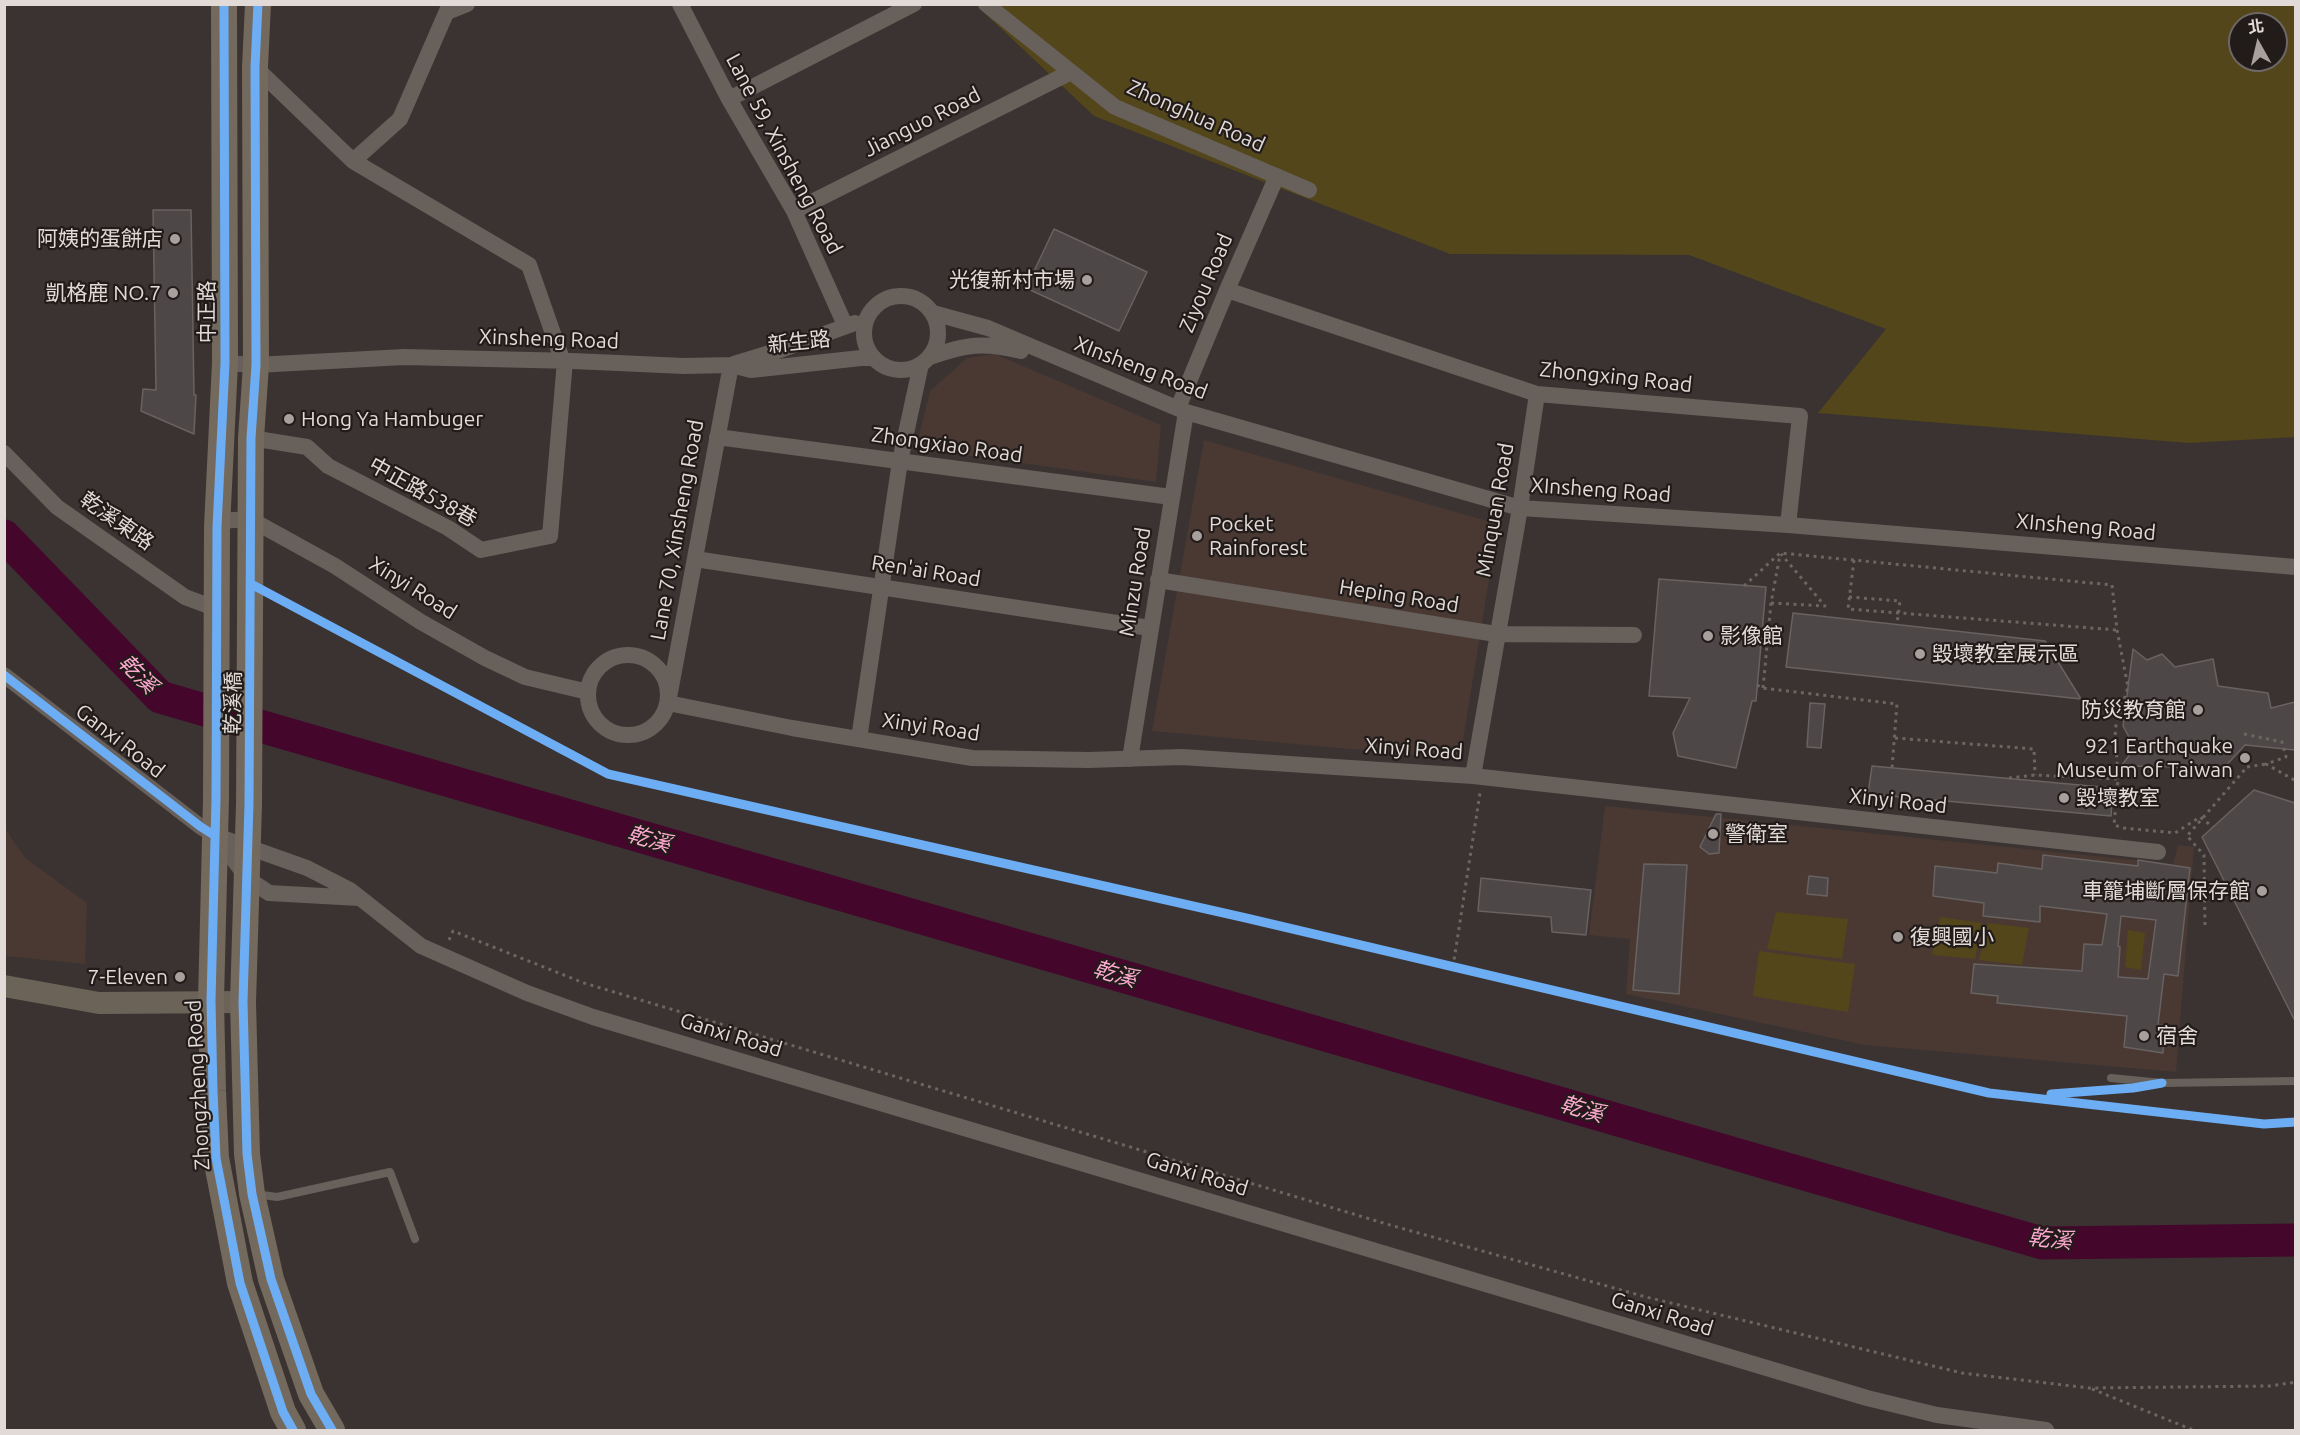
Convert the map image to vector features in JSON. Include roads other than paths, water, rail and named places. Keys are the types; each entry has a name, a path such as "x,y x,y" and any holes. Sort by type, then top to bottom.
{"main road":[{"name":"中正路","path":"217,614 225,363 224,4"},
{"path":"250,519 251,438 256,365 255,67 258,4"},
{"name":"乾溪橋","path":"249,847 252,610 250,519"},
{"name":"乾溪橋","path":"216,800 217,614"},
{"name":"Zhongzheng Road","path":"216,800 211,1001 216,1158 238,1272 283,1412 293,1431"},
{"path":"249,847 243,1002 247,1154 252,1194 271,1279 311,1394 332,1431"}],"street":[{"path":"353,161 400,119 449,8 467,4"},
{"name":"Lane 59, Xinsheng Road","path":"680,4 729,99 794,211 845,325"},
{"path":"729,99 914,4"},
{"name":"Zhonghua Road","path":"986,4 1115,107 1309,190"},
{"path":"255,67 353,161 529,265 564,361"},
{"name":"Jianguo Road","path":"794,211 1071,72"},
{"name":"Ziyou Road","path":"1182,410 1227,290 1277,176"},
{"name":"Zhongxing Road","path":"1227,290 1537,393 1800,416 1788,525"},
{"path":"859,739 900,461 926,360 938,336 938,324 933,313 915,298 903,295 880,301 872,309 862,331 864,341 873,358"},
{"path":"933,313 988,328 1046,351 1060,360"},
{"name":"Xinsheng Road","path":"225,363 256,365 404,357 684,366 731,365 783,350 845,325 866,320"},
{"name":"XInsheng Road","path":"873,358 891,369 900,370 955,348 981,344 1000,346 1060,360 1182,410 1520,508 1788,525 2295,567"},
{"name":"新生路","path":"731,365 751,370 873,358"},
{"name":"中正路538巷","path":"251,438 307,447 328,466 448,528 481,550 550,536 564,361"},
{"name":"Lane 70, Xinsheng Road","path":"668,703 731,365"},
{"name":"Minquan Road","path":"1478,776 1496,634 1520,508 1537,393"},
{"name":"Minzu Road","path":"1130,759 1171,497 1182,410"},
{"name":"Zhongxiao Road","path":"717,437 1171,497"},
{"name":"乾溪東路","path":"4,453 57,507 185,597 217,614"},
{"path":"219,521 250,519"},
{"name":"Xinyi Road","path":"250,519 334,566 421,622 485,658 525,677 588,692"},
{"name":"Ren'ai Road","path":"695,559 1150,628"},
{"name":"Heping Road","path":"1158,580 1496,634 1634,635"},
{"path":"622,655 635,655 647,659 665,678 668,703 663,715 654,726 642,733 629,735 610,730 594,717 589,705 588,692 591,679 598,667 609,659 622,655"},
{"name":"Ganxi Road","path":"4,675 214,835 307,868 350,890 421,946 527,993 593,1017 1867,1398 1937,1415 2046,1431"},
{"name":"Xinyi Road","path":"668,703 972,758 1088,760 1182,757 1478,776 2158,852"},
{"name":"Ganxi Road","path":"214,835 248,879 269,893 359,898"},
{"path":"4,986 99,1003 243,1002"}],"lane":[{"path":"2111,1078 2162,1083 2295,1081"},
{"path":"252,1194 277,1197 390,1172 415,1239"}],"waterway":[{"name":"乾溪","path":"4,536 160,697 2042,1243 2296,1240"}],"place":[{"name":"阿姨的蛋餅店","path":"175,239"},
{"name":"光復新村市場","path":"1087,280"},
{"name":"凱格鹿 NO.7","path":"173,293"},
{"name":"Hong Ya Hambuger","path":"289,419"},
{"name":"Pocket Rainforest","path":"1197,536"},
{"name":"影像館","path":"1708,636"},
{"name":"毀壞教室展示區","path":"1920,654"},
{"name":"防災教育館","path":"2198,710"},
{"name":"921 Earthquake Museum of Taiwan","path":"2245,758"},
{"name":"毀壞教室","path":"2064,798"},
{"name":"警衛室","path":"1713,834"},
{"name":"車籠埔斷層保存館","path":"2262,891"},
{"name":"復興國小","path":"1898,937"},
{"name":"7-Eleven","path":"180,977"},
{"name":"宿舍","path":"2144,1036"}]}
